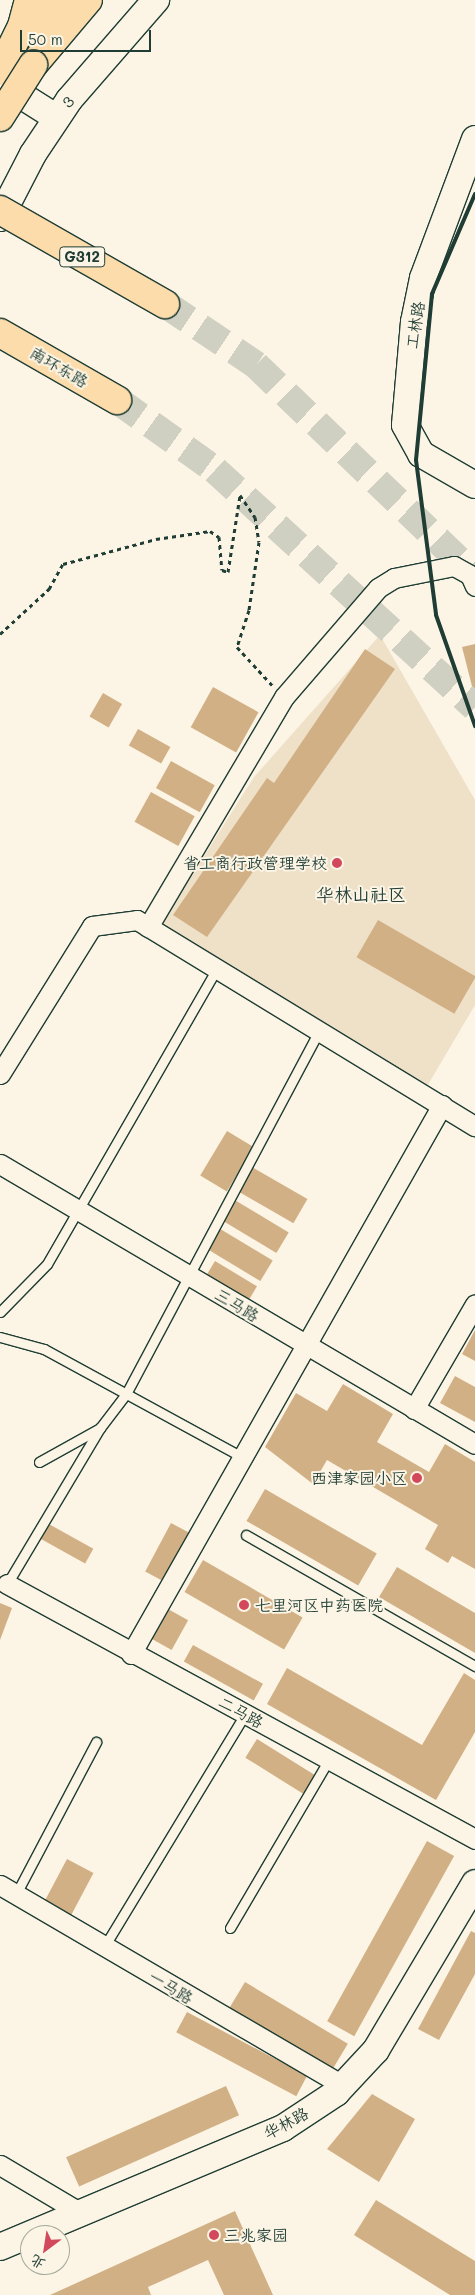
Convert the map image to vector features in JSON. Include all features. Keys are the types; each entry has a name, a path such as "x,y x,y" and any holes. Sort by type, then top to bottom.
{"highway":[{"path":"0,71 22,26 29,0"},
{"path":"33,65 57,0"},
{"path":"0,117 33,65 88,0"},
{"name":"G312","path":"0,210 165,304"},
{"name":"南环东路","path":"0,333 117,400"}],"street":[{"name":"3","path":"0,218 32,154 57,118 156,0"},
{"path":"0,82 57,118"},
{"name":"工林路","path":"475,139 423,278 414,322 405,425 421,454 475,485"},
{"path":"148,927 284,696 378,588 394,578 454,566 470,575 475,586"},
{"path":"0,1074 92,926 137,920 318,1033 475,1126"},
{"path":"131,1654 308,1347 442,1106"},
{"name":"三马路","path":"0,1164 475,1444"},
{"path":"414,1409 475,1304"},
{"name":"二马路","path":"8,1588 475,1839"},
{"name":"华林路","path":"0,2247 282,2128 344,2086 376,2050 410,1998 475,1883"},
{"name":"一马路","path":"8,1890 344,2086"},
{"path":"0,2165 81,2213"}],"lane":[{"path":"475,469 471,474 475,476"},
{"path":"0,1312 47,1264 76,1209 216,970"},
{"path":"8,1588 100,1428 126,1394 318,1033"},
{"path":"0,1337 44,1349 244,1458"},
{"path":"39,1462 100,1428"},
{"path":"246,1535 475,1666"},
{"path":"104,1947 245,1714"},
{"path":"8,1890 96,1742"},
{"path":"230,1928 329,1759"}],"path":[{"path":"0,634 49,588 63,564 100,554 210,531 219,537 222,570 228,572 240,495 255,517 259,542 250,610 237,647 284,696"}],"shaded area":[{"name":"省工商行政管理学校","path":"380,635 475,800 475,1005 426,1088 159,927 254,777"}],"building":[{"path":"475,644 475,694 474,694 462,647"},
{"path":"365,649 395,669 207,937 173,915 267,778 274,783"},
{"path":"213,687 258,712 236,752 191,727"},
{"path":"103,693 122,704 109,727 90,716"},
{"path":"138,729 170,747 161,764 129,746"},
{"path":"171,761 215,785 200,812 156,788"},
{"path":"151,792 195,816 178,846 135,822"},
{"path":"378,920 475,976 454,1014 356,957"},
{"path":"227,1131 254,1147 227,1192 200,1176"},
{"path":"252,1167 307,1199 293,1223 238,1191"},
{"path":"233,1199 289,1232 276,1253 221,1220"},
{"path":"217,1227 273,1260 260,1281 205,1248"},
{"path":"215,1261 257,1286 245,1306 203,1281"},
{"path":"475,1330 475,1361 462,1354"},
{"path":"455,1376 475,1387 475,1422 440,1403"},
{"name":"西津家园小区","path":"343,1384 393,1414 377,1442 429,1472 445,1444 475,1462 475,1569 452,1556 448,1563 425,1549 438,1525 327,1460 313,1484 265,1447 296,1393 327,1411"},
{"path":"265,1489 377,1554 358,1586 246,1521"},
{"path":"47,1523 93,1549 85,1564 39,1538"},
{"path":"171,1523 195,1536 169,1584 145,1572"},
{"name":"七里河区中药医院","path":"203,1560 303,1618 284,1650 184,1592"},
{"path":"397,1567 475,1613 475,1653 379,1597"},
{"path":"0,1603 12,1608 0,1640"},
{"path":"168,1609 188,1620 172,1650 152,1639"},
{"path":"193,1645 263,1684 254,1700 184,1662"},
{"path":"287,1668 422,1745 464,1673 475,1680 475,1732 436,1800 267,1704"},
{"path":"257,1739 316,1776 305,1795 245,1758"},
{"path":"427,1841 454,1856 354,2036 327,2021"},
{"path":"67,1859 93,1873 71,1915 44,1901"},
{"path":"471,1931 475,1933 475,1974 439,2040 418,2029"},
{"path":"245,1982 348,2044 331,2072 228,2010"},
{"path":"187,2012 307,2076 296,2096 176,2032"},
{"path":"226,2086 239,2115 79,2186 66,2157"},
{"path":"372,2094 415,2119 379,2182 327,2149"},
{"path":"376,2200 475,2261 475,2295 450,2295 354,2235"},
{"name":"三兆家园","path":"235,2211 273,2295 224,2295 208,2260 148,2287 151,2295 50,2295"}],"tunnel":[{"path":"165,304 256,365 475,576"},
{"path":"117,400 215,470 475,707"}],"railway":[{"path":"475,194 432,294 416,460 436,615 475,726"}],"place":[{"name":"省工商行政管理学校","path":"337,863"},
{"name":"西津家园小区","path":"417,1478"},
{"name":"七里河区中药医院","path":"244,1605"},
{"name":"三兆家园","path":"214,2235"}],"district":[{"name":"华林山社区","path":"361,894"}]}
